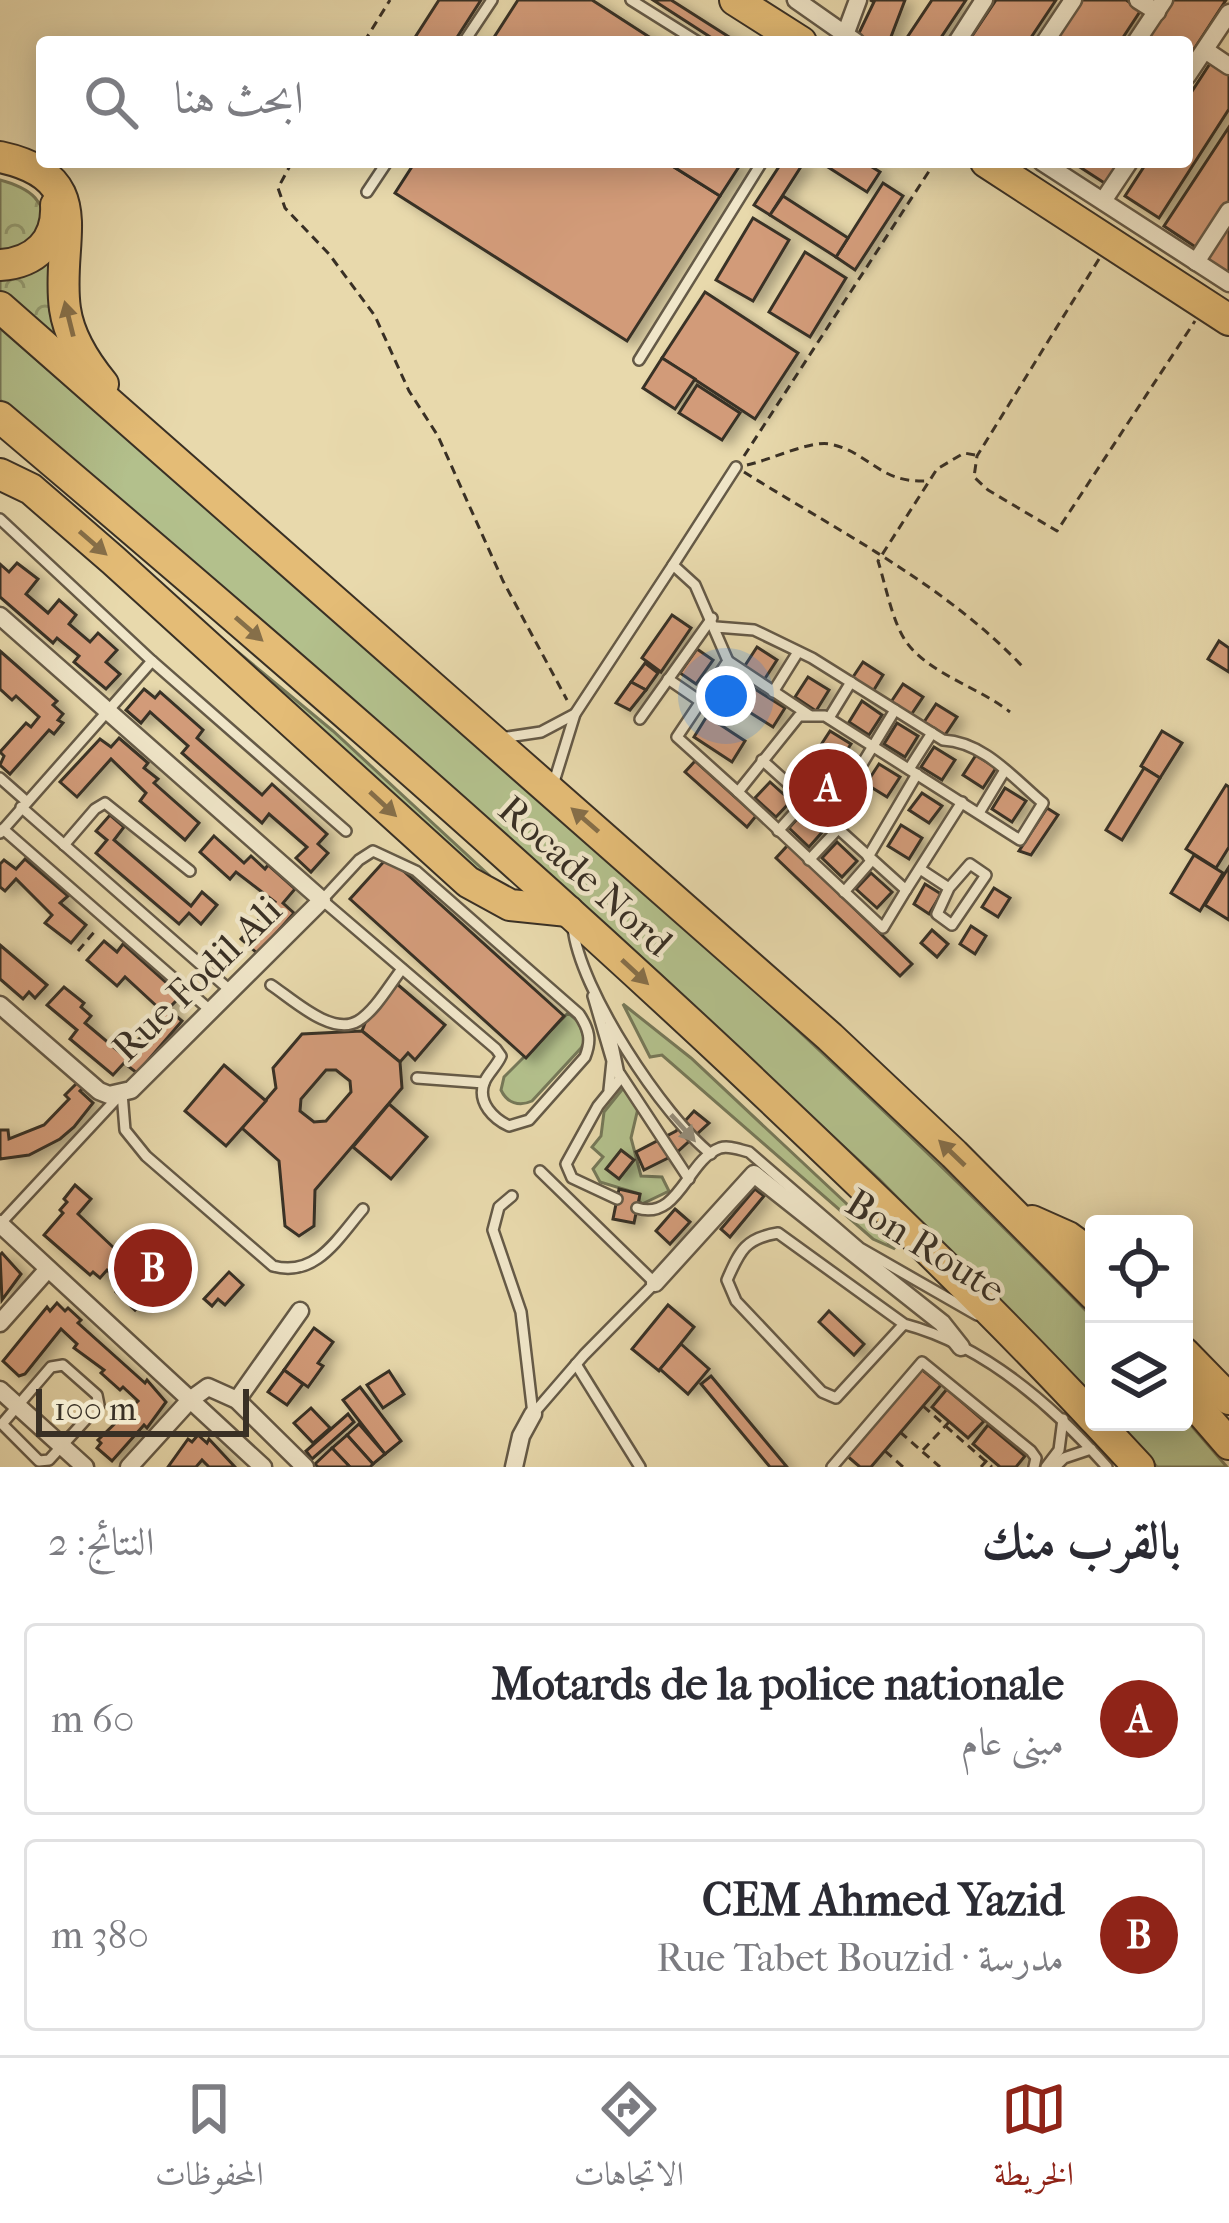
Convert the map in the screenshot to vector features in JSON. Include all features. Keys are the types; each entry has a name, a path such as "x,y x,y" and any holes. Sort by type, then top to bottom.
{"highway":[{"path":"735,0 792,36"},
{"path":"775,2 836,36"},
{"path":"0,162 46,186 57,205 49,240 41,250 20,263 0,265"},
{"path":"0,162 34,167 55,185 67,209 64,291 73,337 95,374 190,476"},
{"path":"995,168 1109,242 1223,303"},
{"path":"1020,168 1223,303"},
{"name":"Rocade Nord","path":"0,307 830,1037 1085,1286"},
{"name":"Rocade Nord","path":"0,417 571,913 1018,1338 1092,1439 1139,1467"},
{"path":"0,452 67,474"},
{"path":"0,474 31,489 468,882 510,904 571,913"},
{"path":"111,511 213,649"},
{"path":"1012,1212 1085,1249"},
{"path":"1193,1362 1229,1400"},
{"path":"1193,1402 1229,1444"}],"street":[{"path":"844,36 858,0"},
{"path":"961,36 984,0"},
{"path":"1049,36 1073,0"},
{"path":"1138,0 1160,6 1140,36"},
{"path":"1193,67 1229,13"},
{"path":"1204,50 1229,66"},
{"path":"1055,168 1196,262 1223,303"},
{"path":"1103,202 1125,168"},
{"path":"1196,262 1229,211"},
{"path":"0,616 322,900"},
{"name":"Rue Fodil Ali","path":"0,1005 99,1091 122,1094 322,900"},
{"path":"655,1283 754,1174 942,1323 961,1347"},
{"path":"0,1224 263,1467"},
{"path":"0,1322 48,1269"},
{"path":"237,1400 300,1311"},
{"path":"129,1467 190,1400 208,1387 237,1400 305,1467"},
{"path":"0,1390 86,1467"},
{"path":"514,1467 521,1436 533,1414"}],"lane":[{"path":"468,36 491,0"},
{"path":"631,0 688,36"},
{"path":"368,192 383,168"},
{"path":"639,360 758,168"},
{"path":"551,790 574,714 736,467"},
{"path":"0,519 152,661 346,831"},
{"path":"673,565 694,585 728,661 810,716"},
{"path":"714,622 754,630 851,682 932,734 986,753 1043,803 1020,839 829,718 810,716 799,716 738,792"},
{"path":"640,719 714,622"},
{"path":"773,692 798,652"},
{"path":"152,661 2,831 212,1011"},
{"path":"728,661 677,737 883,928 962,802"},
{"path":"668,679 700,701"},
{"path":"829,718 851,682"},
{"path":"827,820 895,710"},
{"path":"492,739 541,732 574,714"},
{"path":"844,892 870,858 932,734"},
{"path":"762,760 906,890"},
{"path":"979,813 1005,770"},
{"path":"0,778 64,845 232,992"},
{"path":"778,831 806,800"},
{"path":"64,845 105,803 190,871"},
{"path":"809,860 838,829"},
{"path":"373,851 416,871 579,1014 590,1044 585,1057 529,1120 509,1126 500,1122 486,1105 484,1083 501,1056 402,969 322,900 373,851"},
{"path":"970,864 986,875 952,925 938,914 950,888 970,864"},
{"path":"920,869 950,888"},
{"path":"571,913 576,946 604,1010 674,1119 711,1154 664,1206 647,1211 637,1208"},
{"path":"585,968 613,1070 604,1099 566,1165 572,1178 617,1199"},
{"path":"271,985 329,1022 348,1024 359,1021 402,969"},
{"path":"604,1010 620,1074 689,1179"},
{"path":"604,1099 618,1084 620,1074"},
{"path":"417,1078 484,1083"},
{"path":"122,1094 125,1130 146,1156 273,1266 288,1270 311,1265 363,1209"},
{"path":"0,1224 122,1094"},
{"name":"Bon Route","path":"711,1154 725,1147 749,1152 872,1256 1018,1338"},
{"path":"533,1414 655,1283 540,1171"},
{"path":"512,1196 499,1207 493,1230 521,1312 533,1414"},
{"path":"904,1324 836,1399 822,1392 736,1301 727,1280 738,1255 756,1236 778,1233 904,1324 961,1347 1092,1439"},
{"path":"834,1466 922,1361 1031,1451 1036,1458 1034,1467"},
{"path":"63,1364 97,1395 99,1406 44,1462 2,1424 17,1406 63,1364"},
{"path":"576,1364 640,1467"},
{"path":"1051,1467 1059,1450 1092,1439"},
{"path":"1051,1467 1092,1439"},
{"path":"1088,1467 1092,1439"}],"path":[{"path":"368,36 390,0"},
{"path":"289,168 278,188 285,208 329,254 375,316 409,391 438,436 503,581 574,714"},
{"path":"736,467 931,168"},
{"path":"1109,242 977,456 974,477 1057,531 1223,303"},
{"path":"736,467 829,443 903,482 929,481"},
{"path":"977,456 964,453 937,469 878,561 906,642 938,668 987,693 1010,712"},
{"path":"736,467 926,585 993,636 1022,666"},
{"path":"78,951 95,931"},
{"path":"923,1406 992,1467"},
{"path":"922,1451 947,1423"},
{"path":"900,1432 940,1467"},
{"path":"885,1451 903,1467"},
{"path":"981,1467 988,1459"}],"green space":[{"path":"0,180 35,198 43,213 45,234 0,258"},
{"path":"54,250 76,359 0,291 0,274"},
{"path":"0,328 695,935 964,1188 1085,1310 1085,1388 879,1179 678,994 0,400"},
{"path":"209,628 333,731 490,876 482,874"},
{"path":"623,1004 691,1058 895,1249 873,1239 662,1055 650,1057"},
{"path":"568,1013 579,1022 585,1041 581,1048 532,1101 510,1101 501,1090 504,1077"},
{"path":"625,1086 639,1104 631,1138 641,1176 662,1177 669,1191 642,1204 640,1194 600,1182 593,1169 603,1157 592,1147 601,1136 604,1112"},
{"path":"1193,1427 1227,1467 1157,1467 1125,1431"}],"building":[{"path":"439,0 481,0 458,36 416,36"},
{"path":"518,0 592,0 648,36 495,36"},
{"path":"653,0 671,0 728,36 709,36"},
{"path":"870,0 905,0 891,36 858,35 874,2"},
{"path":"932,0 966,0 942,36 908,36"},
{"path":"996,0 1056,0 1032,36 972,36"},
{"path":"1081,0 1126,0 1141,10 1124,36 1057,36"},
{"path":"1171,0 1226,0 1193,51 1193,36 1147,36"},
{"path":"1211,62 1229,73 1229,109 1193,165 1193,90"},
{"path":"1229,127 1229,206 1200,250 1164,226"},
{"path":"411,168 676,168 720,196 627,341 395,193"},
{"path":"676,168 738,168 720,196"},
{"path":"778,168 800,168 770,215 754,205"},
{"path":"829,168 880,172 867,192"},
{"path":"1081,168 1116,168 1106,184"},
{"path":"1143,168 1191,168 1159,218 1125,196"},
{"path":"883,183 903,196 855,270 836,257"},
{"path":"783,196 848,238 836,257 770,215"},
{"path":"753,218 789,240 753,301 716,280"},
{"path":"1229,219 1229,276 1203,258"},
{"path":"805,252 846,278 810,337 769,312"},
{"path":"705,292 798,353 755,419 662,358"},
{"path":"662,358 695,379 675,409 643,388"},
{"path":"697,385 740,413 722,440 679,413"},
{"path":"17,563 38,579 26,594 48,613 59,600 76,615 69,624 90,642 98,633 117,650 106,662 120,674 106,689 74,662 79,656 57,638 53,643 0,597 0,564 9,572"},
{"path":"672,615 691,628 661,672 642,658"},
{"path":"1219,641 1229,648 1229,672 1208,659"},
{"path":"757,647 777,660 764,680 744,667"},
{"path":"697,649 713,660 696,684 680,673"},
{"path":"0,651 57,701 53,705 63,714 58,720 63,723 54,734 49,730 10,774 0,765 4,756 0,752 26,723 31,727 39,717 16,696 12,700 0,689"},
{"path":"863,662 883,675 872,693 851,680"},
{"path":"645,663 658,673 646,690 631,682"},
{"path":"808,677 829,690 816,711 795,697"},
{"path":"631,682 646,690 630,710 616,703"},
{"path":"747,684 785,708 773,727 735,703"},
{"path":"903,684 923,697 911,715 891,702"},
{"path":"144,689 155,698 160,692 203,730 197,738 262,795 272,784 327,834 318,844 328,853 311,872 296,858 307,847 269,814 262,823 182,753 188,746 150,712 141,723 126,710"},
{"path":"862,701 882,715 869,735 849,722"},
{"path":"936,704 957,717 945,735 924,722"},
{"path":"707,716 745,741 732,762 694,737"},
{"path":"897,723 918,736 905,757 884,744"},
{"path":"830,731 851,744 838,764 817,751"},
{"path":"1162,731 1182,743 1160,778 1141,766"},
{"path":"119,738 148,763 144,768 158,779 154,783 199,823 185,840 140,801 146,793 111,759 77,797 60,782 100,739 111,747"},
{"path":"934,747 955,760 942,780 921,767"},
{"path":"976,755 996,768 983,788 963,775"},
{"path":"695,761 756,816 747,827 685,772"},
{"path":"812,762 833,776 820,796 799,783"},
{"path":"879,764 900,777 887,797 866,784"},
{"path":"1144,768 1160,778 1122,840 1106,830"},
{"path":"770,782 791,801 776,817 755,798"},
{"path":"1226,785 1229,847 1216,868 1186,849"},
{"path":"1005,788 1026,801 1012,822 992,809"},
{"path":"922,793 942,806 929,823 909,810"},
{"path":"1047,808 1058,815 1031,855 1019,851"},
{"path":"804,811 824,830 809,847 789,828"},
{"path":"110,815 124,827 114,840 191,906 202,892 217,905 201,924 189,913 179,924 96,853 107,840 96,831"},
{"path":"901,825 922,838 909,859 888,846"},
{"path":"214,836 244,863 251,856 295,889 283,903 294,913 258,954 241,939 275,902 236,872 230,879 200,852"},
{"path":"837,842 857,861 842,877 822,858"},
{"path":"788,845 912,964 900,976 776,858"},
{"path":"1194,855 1223,873 1200,911 1171,893"},
{"path":"388,857 564,1016 526,1058 350,899"},
{"path":"25,859 68,896 60,903 86,925 71,943 45,923 52,915 16,879 5,891 0,887 0,864 4,860 16,869"},
{"path":"1229,867 1229,920 1205,905"},
{"path":"871,873 892,892 877,908 856,889"},
{"path":"925,884 941,894 929,914 914,904"},
{"path":"994,888 1010,898 998,917 982,907"},
{"path":"971,926 986,936 975,954 960,944"},
{"path":"932,930 948,944 937,957 921,943"},
{"path":"104,941 117,952 123,944 181,996 168,1009 182,1021 137,1073 124,1063 113,1075 70,1039 77,1030 47,1005 64,987 84,1003 81,1007 91,1016 85,1023 124,1056 163,1012 125,977 117,986 87,960"},
{"path":"0,945 47,985 35,998 29,992 23,999 0,979"},
{"path":"397,984 445,1025 415,1060 408,1053 400,1062 362,1031 367,1018"},
{"path":"362,1031 400,1062 402,1088 315,1190 314,1226 299,1236 285,1226 279,1161 242,1128 276,1088 273,1068 302,1034","holes":["326,1070 336,1070 350,1081 351,1092 326,1121 314,1122 300,1111 301,1099"]},
{"path":"224,1065 266,1101 226,1146 185,1111"},
{"path":"78,1082 84,1087 80,1091 93,1103 74,1127 29,1155 0,1159 0,1130 8,1130 9,1139 44,1125"},
{"path":"389,1104 427,1137 391,1179 353,1147"},
{"path":"694,1111 709,1123 674,1155 644,1170 636,1152 676,1131"},
{"path":"621,1150 634,1160 619,1179 606,1169"},
{"path":"75,1185 91,1199 78,1214 151,1283 144,1291 149,1294 135,1310 116,1292 123,1284 107,1270 100,1278 93,1272 90,1275 44,1235 63,1213 64,1199"},
{"path":"619,1189 640,1194 634,1223 613,1219"},
{"path":"755,1189 764,1196 730,1237 721,1229"},
{"path":"675,1209 690,1222 670,1244 656,1231"},
{"path":"0,1255 21,1274 2,1300"},
{"path":"229,1272 243,1285 225,1305 218,1299 212,1306 204,1299"},
{"path":"57,1303 65,1311 68,1308 81,1320 78,1323 145,1383 147,1380 166,1402 112,1461 97,1448 98,1440 138,1401 74,1348 77,1344 61,1329 25,1374 19,1376 3,1361 47,1307 50,1311"},
{"path":"668,1305 694,1327 659,1371 632,1349"},
{"path":"829,1311 864,1344 854,1355 819,1322"},
{"path":"314,1328 333,1342 308,1387 284,1370"},
{"path":"681,1344 709,1369 688,1394 660,1369"},
{"path":"920,1368 941,1385 871,1467 860,1467 846,1455"},
{"path":"284,1370 303,1384 287,1405 268,1392"},
{"path":"389,1371 404,1394 383,1408 367,1385"},
{"path":"711,1376 787,1467 770,1467 701,1384"},
{"path":"360,1387 401,1441 385,1454 343,1400"},
{"path":"947,1389 984,1421 968,1438 932,1407"},
{"path":"311,1408 330,1428 313,1443 294,1423"},
{"path":"348,1414 354,1422 312,1459 306,1451"},
{"path":"359,1424 385,1454 373,1464 347,1435"},
{"path":"988,1425 1025,1456 1016,1467 1000,1467 973,1444"},
{"path":"198,1435 207,1443 209,1439 235,1467 209,1467 202,1460 196,1467 168,1467 188,1439 192,1442"},
{"path":"347,1435 373,1464 370,1467 350,1467 332,1448"},
{"path":"332,1448 350,1467 315,1464"}],"place":[{"name":"Motards de la police nationale","path":"828,788"},
{"name":"CEM Ahmed Yazid","path":"153,1268"}]}
